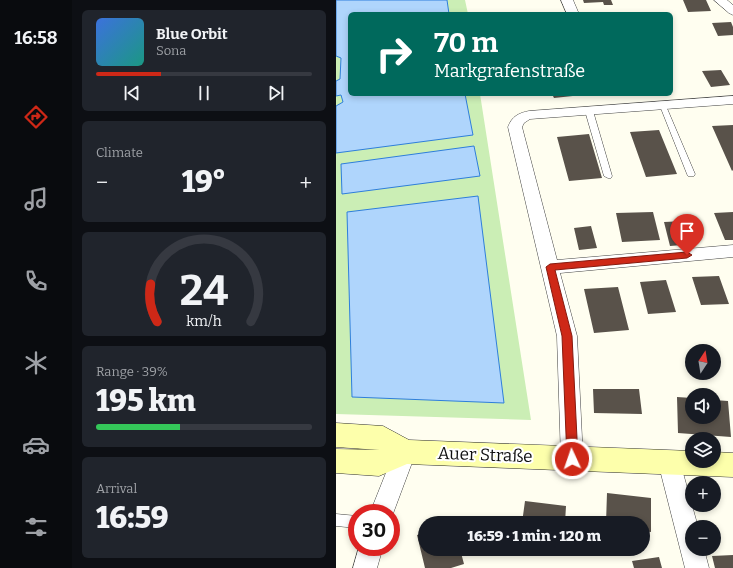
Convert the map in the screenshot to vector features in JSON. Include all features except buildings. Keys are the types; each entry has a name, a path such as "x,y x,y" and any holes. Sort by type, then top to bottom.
{"main road":[{"path":"336,435 384,438 405,452"},
{"name":"Auer Straße","path":"336,461 379,464 405,452 669,462 733,466"}],"street":[{"path":"567,0 571,12"},
{"path":"720,0 733,12"},
{"path":"572,459 567,336 515,127 516,122 529,115 589,110 608,101 663,106 733,100"},
{"path":"550,267 733,251"},
{"path":"385,504 405,452"},
{"path":"669,462 697,568"},
{"path":"365,568 368,556"}],"lane":[{"path":"663,106 691,174"},
{"path":"589,110 608,176"},
{"path":"336,520 348,521"}],"green space":[{"path":"336,0 465,0 468,12 348,12 348,96 480,96 531,420 336,414"}],"water":[{"path":"336,0 447,0 449,12 348,12 348,96 465,96 473,135 336,153 336,106 343,102 341,95 336,96 336,81 340,79 341,58 336,56"},
{"path":"474,146 480,176 342,194 341,164"},
{"path":"478,196 504,403 352,397 347,212"}],"route":[{"path":"572,459 567,336 550,267 687,255"}]}
